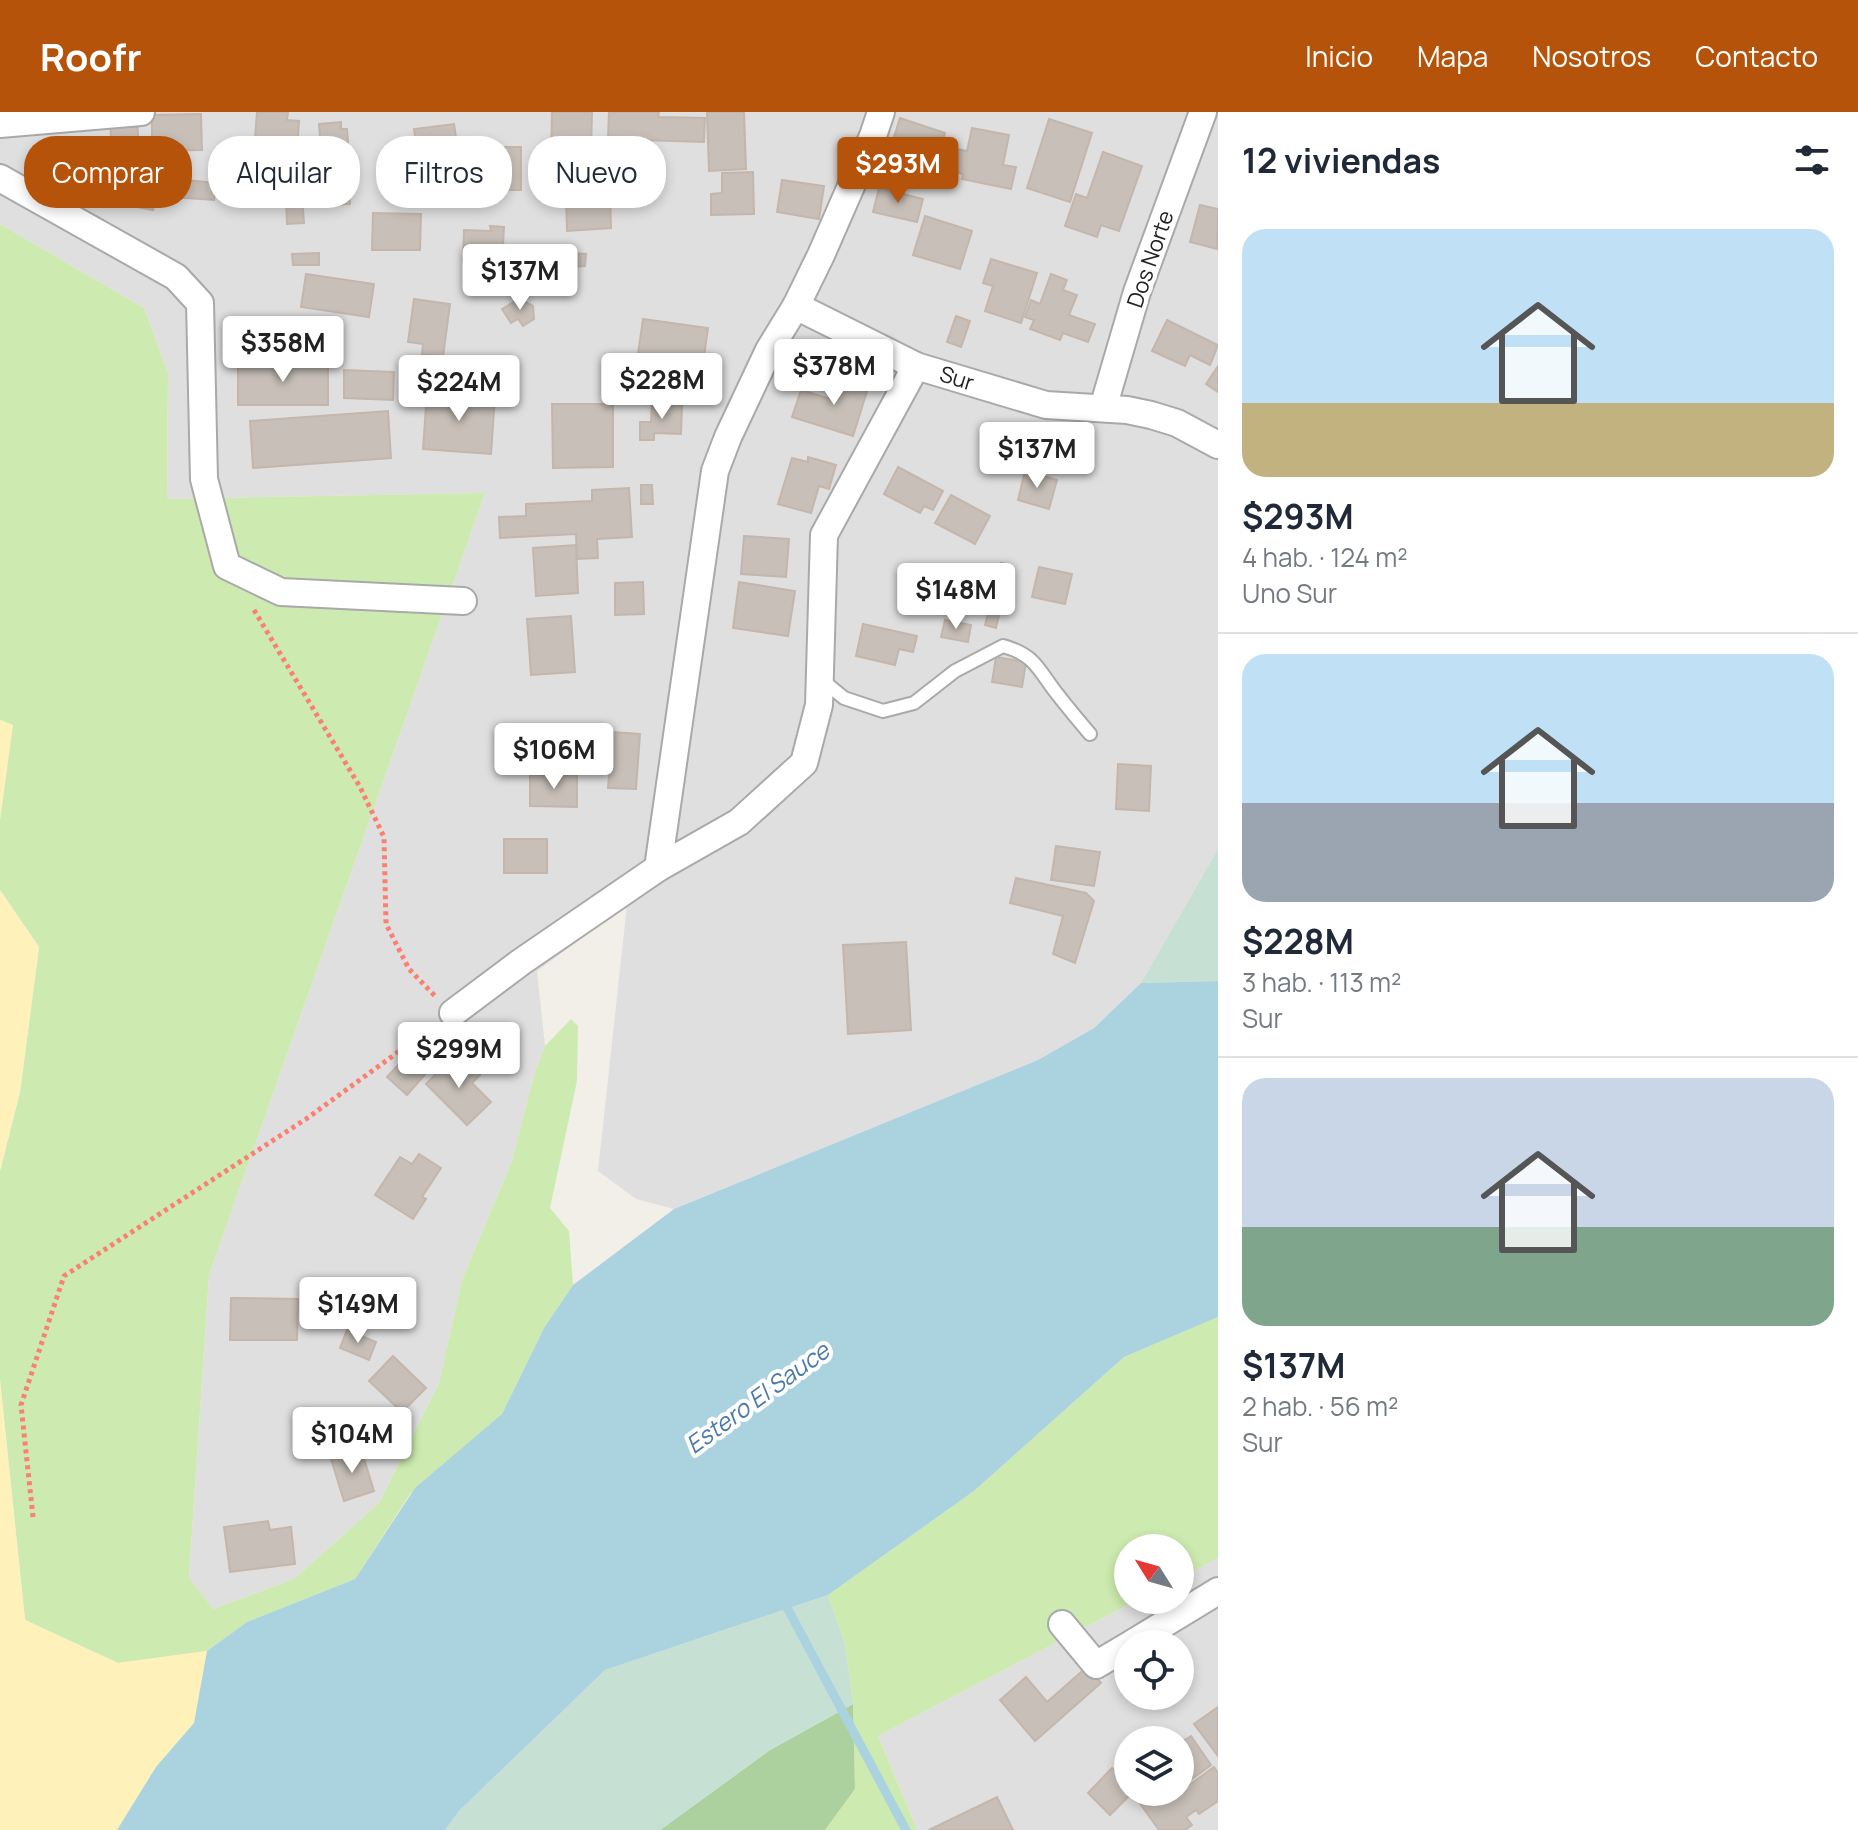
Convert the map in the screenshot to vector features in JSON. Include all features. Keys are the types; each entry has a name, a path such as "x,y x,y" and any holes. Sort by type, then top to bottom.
{"street":[{"path":"0,124 141,112"},
{"path":"658,868 715,471 769,350 796,306 881,112"},
{"name":"Dos Norte","path":"1103,408 1137,292 1203,112"},
{"path":"0,178 176,277 200,303 204,479 227,566 281,592 463,601"},
{"name":"Sur","path":"796,306 916,366 1046,405 1103,408 1151,415 1189,429 1218,445"},
{"path":"453,1013 658,868 739,822 804,763 819,705 824,535 916,366"},
{"path":"1154,1630 1218,1591"},
{"path":"1062,1624 1096,1665 1114,1654"}],"lane":[{"path":"820,678 844,698 883,711 914,703 955,671 1003,646 1020,651 1039,666 1090,734"}],"path":[{"path":"33,1517 21,1405 64,1276 306,1119 453,1013 409,969 386,924 384,837 360,787 251,605"}],"shaded area":[{"path":"0,112 1218,112 1218,849 1141,983 1094,1028 1038,1060 674,1209 636,1199 598,1171 627,905 537,971 545,1046 534,1075 512,1161 462,1280 439,1383 379,1503 294,1579 213,1609 189,1579 209,1275 485,493 167,499 168,373 144,308 0,224"},
{"path":"1218,1558 1218,1830 917,1830 878,1736 1114,1612 1194,1614 1194,1571"}],"green space":[{"path":"0,224 144,308 168,373 167,499 485,493 209,1275 189,1578 213,1609 294,1579 379,1503 439,1383 462,1280 512,1161 534,1075 545,1046 571,1019 578,1026 577,1081 550,1208 569,1231 573,1285 544,1328 502,1414 410,1494 355,1579 247,1622 207,1651 118,1663 25,1620 0,1380 0,1171 20,1092 39,947 0,890 0,820 12,725 0,720"},
{"path":"1218,849 1218,981 1141,983"},
{"path":"1218,1317 1218,1558 1194,1571 1194,1534 1114,1534 1114,1612 878,1736 917,1830 825,1830 855,1789 853,1704 845,1644 828,1595 974,1491 1124,1357"},
{"path":"828,1595 845,1644 853,1704 770,1750 660,1830 445,1830 459,1811 605,1670"},
{"path":"853,1704 855,1789 825,1830 660,1830 770,1750"}],"sand":[{"path":"0,720 13,725 0,820"},
{"path":"0,890 39,947 20,1092 0,1171"},
{"path":"0,1380 25,1620 118,1663 207,1651 194,1723 156,1767 117,1830 0,1830"}],"water":[{"name":"Estero El Sauce","path":"1218,981 1218,1317 1124,1357 974,1491 828,1595 605,1670 459,1811 445,1830 117,1830 156,1767 194,1723 207,1651 247,1622 355,1579 415,1488 502,1414 544,1328 573,1285 674,1209 1038,1060 1094,1028 1141,983"}],"building":[{"path":"257,112 288,112 287,120 299,121 298,136 255,136"},
{"path":"552,112 592,112 591,136 551,136"},
{"path":"609,112 659,112 658,117 705,118 704,142 666,141 666,136 608,136"},
{"path":"707,112 744,112 746,169 709,171"},
{"path":"201,114 202,150 192,150 192,136 152,136 152,115"},
{"path":"900,118 945,133 935,163 943,166 939,180 886,162"},
{"path":"137,119 138,136 111,136 110,121"},
{"path":"1049,119 1092,133 1070,202 1027,188"},
{"path":"341,122 341,129 347,129 348,136 320,136 319,124"},
{"path":"454,124 456,136 415,136 414,129"},
{"path":"972,128 1009,135 1003,165 1016,167 1011,189 962,179 963,174 951,171 956,149 967,151"},
{"path":"512,147 521,147 521,190 512,190"},
{"path":"1103,152 1142,166 1119,231 1101,225 1097,237 1065,226 1076,194 1087,198"},
{"path":"753,172 754,214 711,215 711,194 722,193 722,173"},
{"path":"782,180 824,186 819,219 777,212"},
{"path":"192,181 208,182 208,200 192,198"},
{"path":"879,188 923,199 917,222 873,212"},
{"path":"1200,205 1218,209 1217,249 1190,242"},
{"path":"286,208 303,208 304,223 287,224"},
{"path":"566,208 610,208 611,228 567,231"},
{"path":"373,213 421,214 420,250 372,250"},
{"path":"925,216 972,231 960,269 913,255"},
{"path":"490,226 504,227 502,263 463,262 464,230 491,231"},
{"path":"319,253 319,265 293,265 292,254"},
{"path":"569,253 586,254 585,266 569,267"},
{"path":"991,259 1037,273 1021,323 985,311 993,286 983,283"},
{"path":"306,274 374,284 369,317 301,307"},
{"path":"1051,274 1067,280 1063,290 1077,295 1069,315 1095,324 1088,342 1063,333 1060,340 1030,329 1034,320 1025,317 1031,300 1040,304"},
{"path":"414,299 450,304 443,357 422,355 423,344 408,342"},
{"path":"519,299 533,306 534,319 523,326 518,319 511,323 502,309"},
{"path":"956,316 970,321 961,347 947,342"},
{"path":"643,319 708,328 703,363 638,354"},
{"path":"1167,320 1218,345 1210,365 1190,355 1185,366 1152,351"},
{"path":"238,362 328,362 328,405 238,405"},
{"path":"1218,366 1218,392 1206,384"},
{"path":"344,370 394,372 393,400 344,398"},
{"path":"841,377 869,385 853,436 792,417 801,390 834,400"},
{"path":"427,392 495,396 491,454 423,449"},
{"path":"552,404 613,404 613,467 553,468"},
{"path":"652,404 682,405 681,434 654,433 654,440 640,440 640,422 651,422"},
{"path":"388,411 391,458 253,468 250,421"},
{"path":"808,457 836,465 829,489 819,486 811,513 778,504 792,458 808,462"},
{"path":"898,467 943,491 933,510 924,506 920,513 884,494"},
{"path":"1025,471 1057,480 1049,509 1018,500"},
{"path":"641,485 652,485 653,504 641,504"},
{"path":"629,488 632,537 597,539 598,558 577,559 576,534 500,538 499,517 526,516 526,504 592,501 592,490"},
{"path":"951,495 990,516 975,544 935,523"},
{"path":"744,536 789,539 786,577 741,574"},
{"path":"576,545 578,593 536,596 533,548"},
{"path":"1001,563 1011,565 996,628 985,625"},
{"path":"1039,567 1072,574 1065,604 1032,597"},
{"path":"643,582 644,614 615,615 615,583"},
{"path":"739,582 795,591 788,636 733,628"},
{"path":"571,616 575,672 531,675 527,619"},
{"path":"945,620 971,625 968,642 941,637"},
{"path":"863,624 917,636 913,652 899,649 895,665 856,656"},
{"path":"996,657 1026,662 1022,687 992,682"},
{"path":"612,732 640,734 636,789 608,788"},
{"path":"1118,764 1151,766 1149,811 1116,809"},
{"path":"530,775 577,775 577,807 530,806"},
{"path":"504,839 547,839 547,873 504,873"},
{"path":"1056,846 1100,852 1094,886 1051,880"},
{"path":"1016,878 1086,893 1094,901 1075,963 1053,954 1063,916 1010,903"},
{"path":"906,942 911,1030 848,1034 843,945"},
{"path":"415,1047 434,1064 407,1095 387,1077"},
{"path":"453,1057 462,1066 467,1061 480,1075 472,1083 491,1102 467,1125 426,1084"},
{"path":"419,1154 441,1168 422,1197 426,1199 413,1219 375,1195 400,1157 412,1164"},
{"path":"231,1298 298,1299 297,1340 230,1340"},
{"path":"347,1330 376,1342 369,1360 340,1348"},
{"path":"393,1356 426,1388 402,1412 369,1381"},
{"path":"361,1449 374,1491 344,1501 331,1459"},
{"path":"268,1521 270,1530 291,1527 295,1564 230,1572 224,1527"},
{"path":"1087,1667 1101,1683 1035,1741 1000,1700 1026,1677 1047,1702"},
{"path":"1218,1707 1218,1756 1194,1724"},
{"path":"1194,1740 1211,1765 1194,1777"},
{"path":"1214,1767 1218,1773 1218,1801 1199,1814 1196,1810 1186,1817 1192,1825 1185,1830 1159,1830 1142,1806 1194,1806 1194,1782"},
{"path":"1112,1768 1114,1770 1114,1806 1119,1806 1110,1815 1088,1793"},
{"path":"997,1797 1013,1830 929,1830"}],"waterway":[{"path":"783,1600 906,1830"}]}
